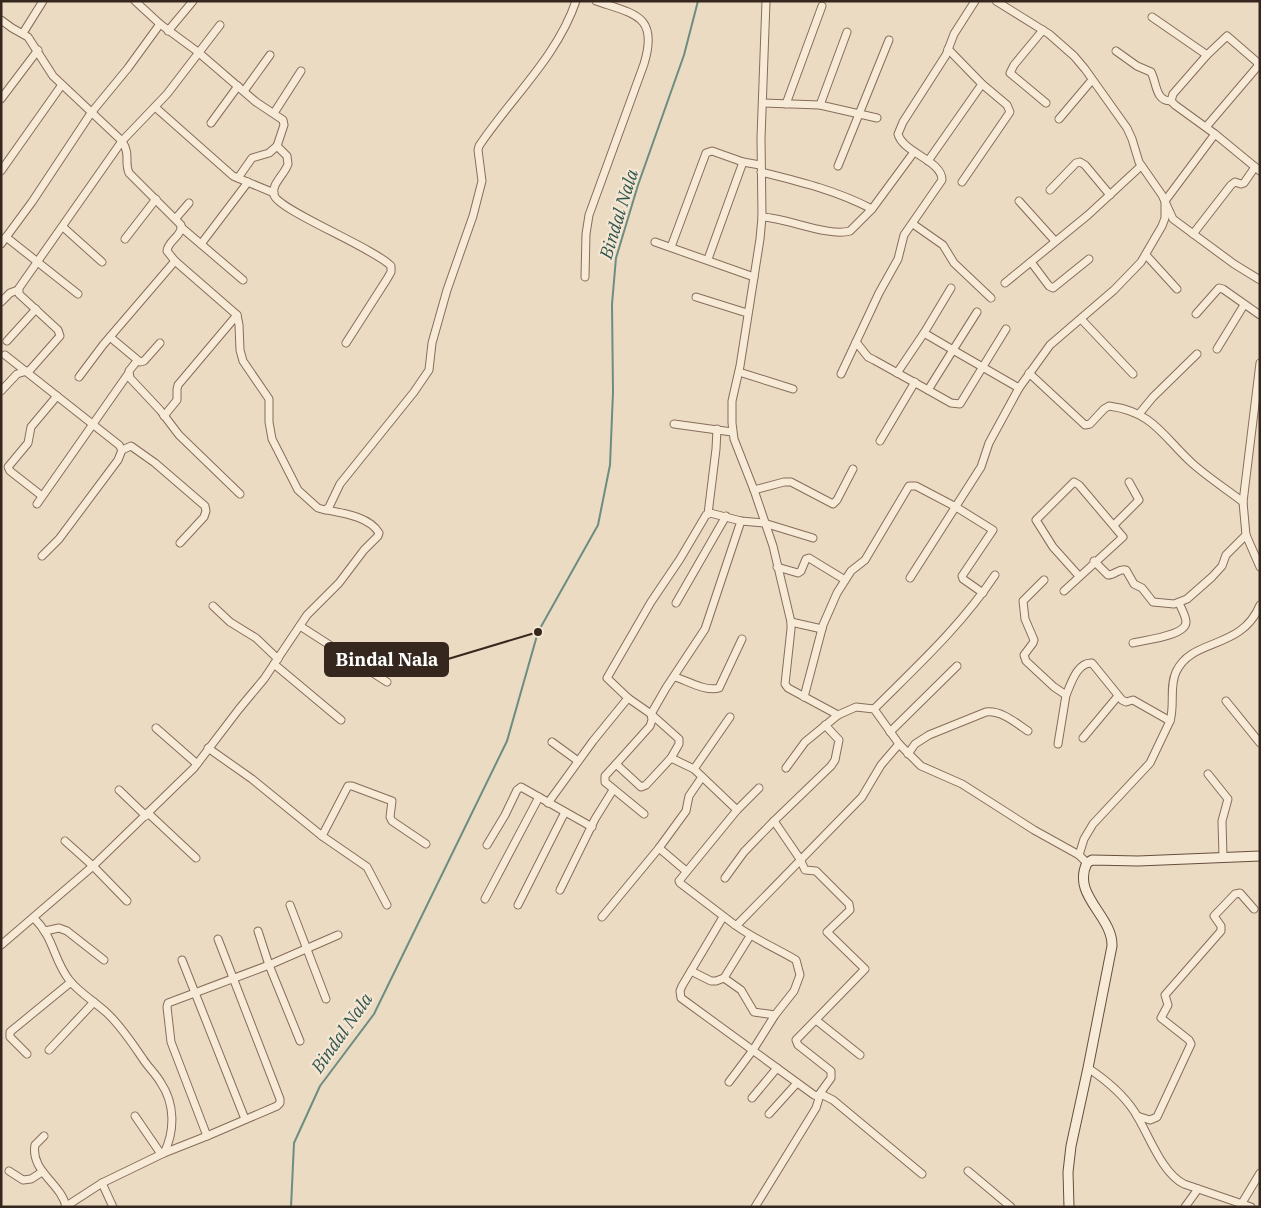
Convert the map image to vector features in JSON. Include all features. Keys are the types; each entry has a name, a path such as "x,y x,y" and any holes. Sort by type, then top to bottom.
{"street":[{"path":"24,33 44,1"},
{"path":"135,1 168,31 198,52 256,102 281,117 284,122 277,146 269,153 252,158 238,178"},
{"path":"168,31 193,1"},
{"path":"327,510 337,488 414,392 429,370 432,342 482,181 479,146 539,68 564,29 576,1"},
{"path":"585,277 586,234 589,215 644,64 649,39 645,24 638,16 596,1"},
{"path":"766,1 761,168 762,217 754,277 732,401 732,432 773,546 791,622 785,684 788,688 838,715"},
{"path":"841,374 898,259 904,236 942,180 942,175 928,161 899,139 898,134 948,48 954,34 975,1"},
{"path":"996,1 1005,4 1043,30 1079,61 1130,133 1136,156 1141,166 1165,201 1174,219 1243,271 1260,280"},
{"path":"786,104 822,6"},
{"path":"1152,17 1207,55"},
{"path":"1,20 12,28 24,33 33,42 49,72 61,86 122,142 128,154 127,167 129,173 176,218 182,228 243,280"},
{"path":"1,244 43,186 91,113 128,68 160,24"},
{"path":"1,302 10,293 18,290 122,142 155,107 220,25"},
{"path":"1043,30 1014,65 1010,74 1046,103"},
{"path":"820,105 847,32"},
{"path":"1171,101 1172,94 1207,55 1224,38 1228,37 1259,64 1257,69 1206,127"},
{"path":"838,166 889,40"},
{"path":"948,48 982,84 1007,105 1010,112 962,182"},
{"path":"1,99 38,50"},
{"path":"1116,51 1137,66 1152,72 1159,95 1166,101 1171,101 1206,127 1258,169 1242,184 1235,182 1231,185 1193,234"},
{"path":"211,123 270,55"},
{"path":"274,113 301,70"},
{"path":"1059,119 1092,80"},
{"path":"928,161 982,84"},
{"path":"1,171 61,86"},
{"path":"763,103 820,105 876,118"},
{"path":"155,107 204,151 238,178 274,193"},
{"path":"910,578 981,467 989,443 1029,373 1050,344 1114,290 1146,255 1164,223 1165,201 1215,134"},
{"path":"277,146 287,156 288,164 277,182 274,193 276,198 293,211 391,266 391,272 387,279 346,343"},
{"path":"671,247 706,153 712,152 826,188 872,208"},
{"path":"762,217 776,218 823,230 845,232 852,229 872,208 914,152"},
{"path":"708,259 743,162"},
{"path":"1050,190 1076,163 1080,162 1085,165 1110,196"},
{"path":"1005,283 1110,196 1141,166"},
{"path":"201,244 248,182"},
{"path":"125,239 156,199"},
{"path":"1019,201 1055,241"},
{"path":"176,218 189,203"},
{"path":"913,224 943,246 954,263 990,298"},
{"path":"63,227 102,262"},
{"path":"1,945 93,866 197,764 264,679 311,610 339,584 378,533 376,529 357,516 318,508 298,490 272,438 268,422 269,400 243,361 240,350 237,315 175,261 167,251 167,248 182,228"},
{"path":"6,237 78,294"},
{"path":"655,242 708,259 754,277"},
{"path":"1146,255 1177,289"},
{"path":"1031,262 1049,286 1053,288 1089,259"},
{"path":"79,377 110,337 175,261"},
{"path":"897,373 951,288"},
{"path":"1196,314 1219,288 1260,315"},
{"path":"1,391 17,374 28,372 60,336 58,330 19,294 18,290"},
{"path":"696,297 747,313"},
{"path":"1217,349 1244,305"},
{"path":"7,341 36,309"},
{"path":"928,390 976,312"},
{"path":"164,416 177,400 178,385 237,315"},
{"path":"1081,319 1133,374"},
{"path":"856,342 868,357 951,403 960,404 1006,329"},
{"path":"924,333 981,368 1019,388"},
{"path":"110,337 138,361 142,362 160,343"},
{"path":"1139,414 1153,397 1198,354"},
{"path":"5,355 119,445 122,450"},
{"path":"37,504 138,361"},
{"path":"1260,363 1257,400 1243,502 1246,535 1260,566"},
{"path":"738,372 793,389"},
{"path":"1029,373 1085,425 1090,424 1109,406 1139,414 1158,428 1195,466 1243,502"},
{"path":"128,374 179,436 240,494"},
{"path":"880,441 915,382"},
{"path":"42,496 10,471 8,467 28,443 31,426 57,396"},
{"path":"674,424 732,432"},
{"path":"616,764 641,787 646,785 671,758 679,744 679,739 651,714 628,698 607,676 651,602 708,514 717,429"},
{"path":"42,556 62,534 118,460 122,450 131,446 143,453 206,509 204,517 180,544"},
{"path":"754,490 791,482 832,504 837,500 852,469"},
{"path":"1064,591 1094,562 1123,538 1122,534 1079,485 1074,482 1037,517 1037,521 1053,547 1079,576"},
{"path":"1114,525 1139,500 1129,482"},
{"path":"804,697 822,629 837,593 851,572 865,560 910,486 916,486 956,507 993,530 962,576 963,579 983,593"},
{"path":"708,514 764,522 813,538"},
{"path":"676,603 726,516"},
{"path":"644,814 606,784 604,779 650,726 651,714 708,622 741,520"},
{"path":"1094,562 1108,575 1112,575 1120,570 1126,570 1134,584 1142,588 1153,602 1174,604 1187,598 1212,577 1222,566 1226,555 1246,535"},
{"path":"777,567 798,573 801,572 808,558 845,580"},
{"path":"874,709 948,635 995,576"},
{"path":"1044,580 1023,600 1025,619 1034,640 1024,657 1054,687 1066,695"},
{"path":"1133,643 1182,630 1186,620 1179,603"},
{"path":"1079,855 1084,839 1093,824 1150,763 1170,721 1173,679 1179,666 1192,654 1239,633 1251,622 1260,605"},
{"path":"213,606 230,622 256,638 276,662 341,720"},
{"path":"791,622 822,629"},
{"path":"300,626 386,682"},
{"path":"675,677 710,689 719,688 742,639"},
{"path":"1058,744 1066,695 1075,674 1090,662 1101,672 1118,696 1124,701 1133,700 1170,721"},
{"path":"890,732 957,666"},
{"path":"1083,738 1118,696"},
{"path":"548,803 628,698"},
{"path":"1226,701 1260,743"},
{"path":"786,768 805,742 838,715 856,707 874,709 899,744 921,766 962,784 1034,830 1079,855 1087,863"},
{"path":"908,754 915,744 929,735 991,711 1003,715 1028,731"},
{"path":"694,769 730,717"},
{"path":"725,878 744,852 835,760 839,740 825,725"},
{"path":"156,728 197,764"},
{"path":"552,742 578,762"},
{"path":"735,924 738,924 862,797 881,765 899,744"},
{"path":"208,748 252,779 322,836 367,867 387,905"},
{"path":"671,758 694,769 737,810"},
{"path":"1208,774 1228,799 1222,821 1223,857"},
{"path":"602,917 659,848 687,810 689,796 702,777"},
{"path":"322,836 345,790 348,786 352,786 392,801 390,817 392,821 426,844"},
{"path":"488,845 518,788 522,787 592,827"},
{"path":"729,1082 753,1050 775,1015 794,991 800,975 796,960 750,936 680,883 680,879 737,810 759,788"},
{"path":"119,790 196,858"},
{"path":"560,890 613,790"},
{"path":"485,899 539,797"},
{"path":"518,905 565,812"},
{"path":"755,1207 816,1108 821,1094 832,1076 831,1071 798,1044 797,1038 865,969 827,932 850,910 850,904 816,871 806,870 774,821"},
{"path":"65,841 93,866 127,901"},
{"path":"659,848 686,871"},
{"path":"1070,1207 1068,1172 1071,1146 1088,1068 1112,939 1110,930 1086,891 1084,874 1087,863 1092,860 1138,861 1260,856"},
{"path":"1137,1116 1150,1120 1157,1117 1191,1044 1190,1040 1161,1018 1168,1005 1165,994 1221,931 1221,926 1214,916 1235,894 1240,893 1254,909"},
{"path":"290,905 326,999"},
{"path":"723,917 680,991 681,998 814,1095 821,1094 832,1100 922,1174"},
{"path":"34,918 45,931 62,968 71,982 107,1013 122,1030 162,1085 172,1119 171,1135 162,1153"},
{"path":"45,931 59,928 67,931 104,960"},
{"path":"258,931 300,1041"},
{"path":"207,1136 171,1042 167,1007 170,1001 269,964 338,935"},
{"path":"691,971 711,981 724,978 750,936"},
{"path":"44,1136 36,1143 34,1149 35,1157 42,1172 62,1195 66,1207 102,1183 162,1153 277,1106 280,1101 218,939"},
{"path":"182,960 245,1119"},
{"path":"724,978 741,990 754,1012 775,1015"},
{"path":"27,1054 10,1036 10,1032 71,982"},
{"path":"49,1050 94,1002"},
{"path":"816,1020 860,1055"},
{"path":"752,1098 777,1068"},
{"path":"1088,1068 1118,1092 1137,1116 1172,1176 1180,1182 1251,1207"},
{"path":"769,1114 797,1083"},
{"path":"135,1116 162,1153"},
{"path":"9,1171 23,1180 31,1179 42,1172"},
{"path":"968,1171 1011,1207"},
{"path":"1242,1203 1260,1172"},
{"path":"102,1183 113,1207"},
{"path":"1185,1207 1198,1189"}],"waterway":[{"name":"Bindal Nala","path":"291,1207 294,1143 320,1086 374,1014 507,741 538,632 598,525 610,465 613,392 612,304 616,258 638,185 684,55 698,1"}],"place":[{"name":"Bindal Nala","path":"538,632"}]}
